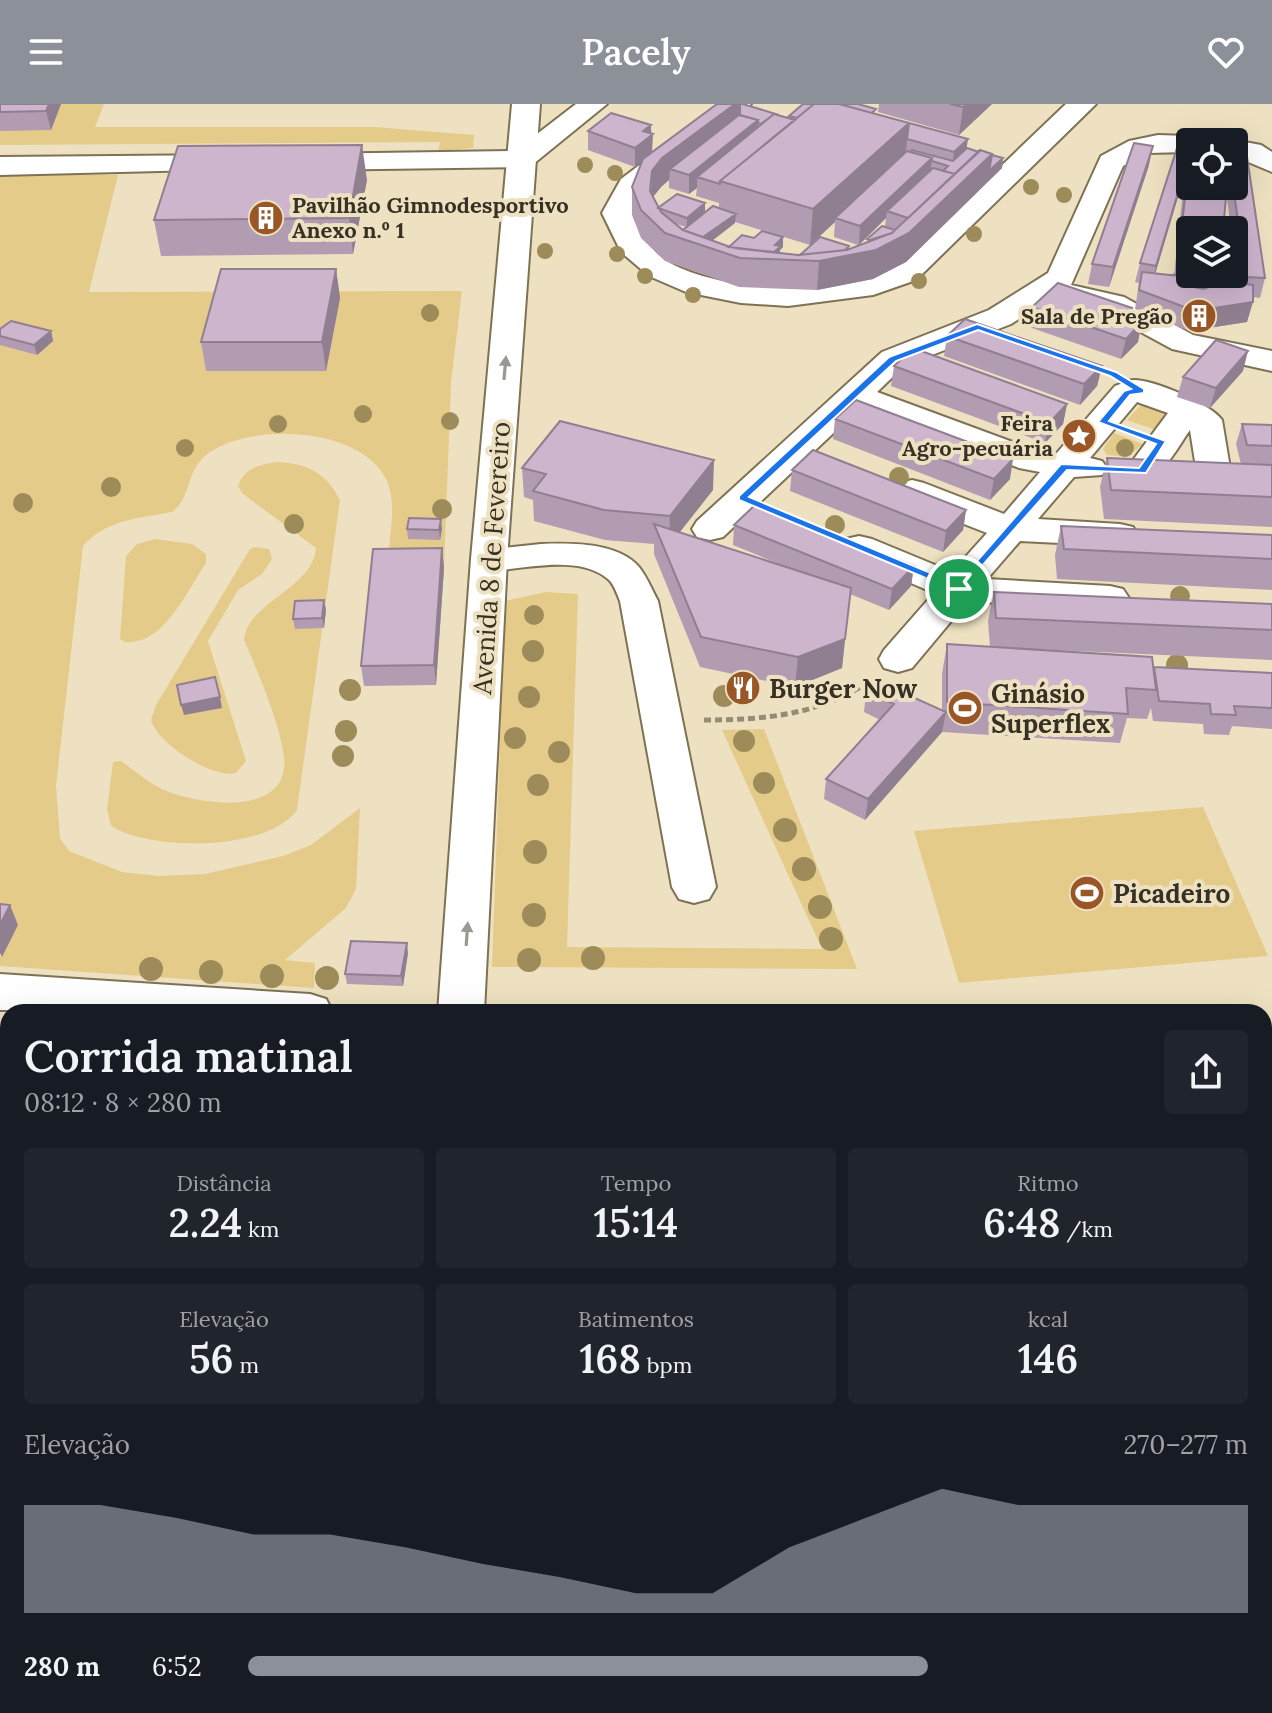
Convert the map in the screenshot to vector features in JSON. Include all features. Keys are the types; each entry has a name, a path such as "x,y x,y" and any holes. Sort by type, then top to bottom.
{"street":[{"name":"Avenida 8 de Fevereiro","path":"461,1004 489,559 526,104"},
{"path":"722,106 631,185 620,199 617,213 627,241 652,263 695,284 730,293 770,298 816,297 883,285 920,263 1082,104"},
{"path":"285,162 522,159 583,107"},
{"path":"710,529 757,504 814,450 853,394 893,359 977,327 1061,278 1111,162 1143,144 1176,144"},
{"path":"1248,150 1272,164"},
{"path":"988,158 1019,166"},
{"path":"0,166 253,163"},
{"path":"1052,285 1113,304 1183,342 1272,361"},
{"path":"977,327 1023,343"},
{"path":"908,354 953,370"},
{"path":"1088,417 1152,457 1229,475 1205,420 1188,409 1137,391 1098,369"},
{"path":"898,659 1065,466 1088,417 1137,391"},
{"path":"853,394 1031,461 1065,466 1152,457 1188,409"},
{"path":"886,480 1011,529 1149,536"},
{"path":"829,534 959,589 1147,600"},
{"path":"489,559 576,556 602,560 625,574 639,601 694,887"},
{"path":"898,659 945,662"},
{"path":"0,992 186,1004"}],"path":[{"path":"663,720 760,720 812,710 862,687 898,659"}],"shaded area":[{"path":"0,104 104,104 95,127 376,127 474,135 473,148 449,150 437,156 440,142 0,145"},
{"path":"0,174 118,175 89,292 462,291 451,383 444,568 387,569 392,510 385,477 371,460 352,448 329,439 303,435 252,437 210,452 196,467 183,499 172,512 112,525 83,546 56,786 60,838 69,851 122,872 159,876 205,874 283,856 311,845 360,808 356,889 346,908 285,960 315,963 314,988 0,966 0,957 18,925 0,923"},
{"path":"1144,401 1172,411 1156,430 1127,420"},
{"path":"1114,433 1143,444 1127,457 1107,455 1103,449"},
{"path":"276,462 297,464 314,471 328,482 340,500 297,810 282,824 261,834 236,840 180,843 129,834 111,826 107,809 113,762 121,761 162,789 212,802 251,800 267,794 278,784 284,768 281,741 244,640 248,627 257,615 304,574 316,548 243,494 238,486 248,471"},
{"path":"155,539 192,544 206,554 206,563 163,626 139,641 125,642 120,639 126,556 137,544"},
{"path":"250,549 269,549 272,559 262,574 238,590 208,641 246,761 236,773 226,773 200,765 174,748 163,739 151,720 156,705"},
{"path":"546,592 578,594 567,947 822,949 722,730 764,729 857,969 492,967 505,601"},
{"name":"Picadeiro","path":"1203,807 1268,956 959,983 914,831"}],"building":[{"path":"0,104 49,104 46,111 0,112"},
{"path":"717,104 735,104 662,158 652,171 650,191 661,212 683,230 733,248 798,255 847,250 892,233 980,150 992,154 909,233 876,250 819,261 740,258 665,233 641,210 632,187 643,159"},
{"path":"740,104 779,115 774,114 761,124 758,120 740,115"},
{"path":"803,104 814,104 797,118 789,116"},
{"path":"814,104 839,104 909,123 813,209 720,181"},
{"path":"839,104 858,104 876,109 872,113"},
{"path":"611,113 651,125 643,131 653,134 635,148 588,131"},
{"path":"774,114 795,120 720,184 697,177"},
{"path":"739,115 758,120 689,175 670,169"},
{"path":"909,123 968,139 954,152 907,139"},
{"path":"1134,143 1153,146 1113,267 1092,264"},
{"path":"362,145 349,218 154,220 178,146"},
{"path":"967,148 979,152 955,174 943,171 948,166 932,161 932,158 910,152 953,161"},
{"path":"907,151 932,158 860,226 835,218"},
{"path":"1176,151 1176,200 1156,266 1140,263"},
{"path":"992,155 1003,158 989,171"},
{"path":"1248,163 1265,278 1248,277 1248,216 1237,216 1235,200 1248,200"},
{"path":"933,168 955,174 908,218 887,211"},
{"path":"677,194 705,203 687,218 658,208"},
{"path":"1185,200 1226,200 1224,216 1183,216"},
{"path":"713,206 736,214 703,237 683,230"},
{"path":"882,226 895,230 867,239"},
{"path":"762,231 783,237 775,245 781,246 774,252 729,247 742,235 754,238"},
{"path":"820,237 849,246 845,250 800,255"},
{"path":"221,269 336,269 322,342 201,342"},
{"path":"1142,272 1176,276 1176,288 1248,288 1248,284 1253,285 1253,302 1195,311 1139,290"},
{"path":"1058,283 1132,308 1124,316 1142,322 1126,339 1032,307"},
{"path":"965,319 1102,366 1084,384 947,336"},
{"path":"11,321 51,331 34,345 0,336 0,329"},
{"path":"1216,340 1248,351 1216,388 1183,377"},
{"path":"913,348 1067,404 1049,423 894,366"},
{"path":"856,400 1013,459 994,479 835,419"},
{"path":"560,421 714,460 670,516 604,510 533,491 546,474 522,468"},
{"path":"1242,424 1272,425 1272,446 1247,445"},
{"path":"813,450 966,510 946,531 792,470"},
{"path":"1107,458 1272,465 1272,497 1111,490"},
{"path":"757,503 914,566 892,589 734,525"},
{"path":"409,518 441,519 439,530 407,529"},
{"path":"654,524 851,588 845,639 798,657 701,637"},
{"path":"1061,526 1272,535 1272,559 1064,549"},
{"path":"442,548 434,665 361,666 373,549"},
{"path":"994,592 1272,604 1272,630 996,618"},
{"path":"324,600 322,618 293,619 295,601"},
{"path":"947,644 1152,657 1156,690 1126,688 1128,714 947,702"},
{"path":"1154,667 1272,673 1272,708 1234,706 1236,715 1211,714 1210,704 1159,701"},
{"path":"215,677 220,697 181,705 177,685"},
{"path":"877,681 946,712 868,799 826,779 894,704 866,692"},
{"path":"0,904 10,905 0,925"},
{"path":"351,941 407,943 401,976 345,974"}],"place":[{"name":"Pavilhão Gimnodesportivo Anexo n.º 1","path":"266,218"},
{"name":"Sala de Pregão","path":"1199,316"},
{"name":"Feira Agro-pecuária","path":"1079,436"},
{"name":"Burger Now","path":"743,688"},
{"name":"Ginásio Superflex","path":"965,708"},
{"name":"Picadeiro","path":"1087,893"}],"route":[{"path":"977,327 1113,374 1141,391 1127,393 1103,422 1162,443 1142,471 1065,466 959,589 742,498 893,359 977,327"}]}
